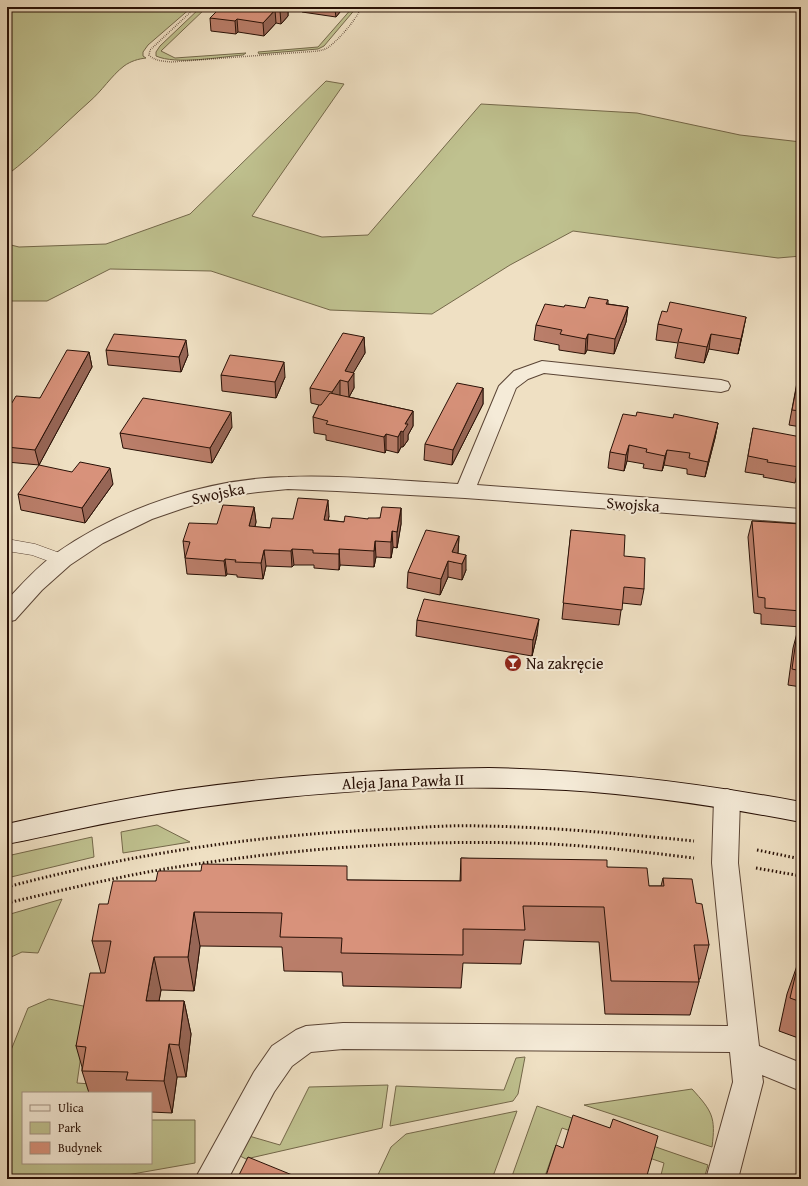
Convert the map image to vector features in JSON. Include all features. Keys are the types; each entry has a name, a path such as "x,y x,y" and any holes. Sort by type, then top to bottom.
{"street":[{"path":"465,491 508,386 522,375 542,367 721,386"},
{"name":"Swojska","path":"7,614 62,560 96,538 145,514 176,502 219,491 258,485 288,483 465,491 801,516"},
{"name":"Aleja Jana Pawła II","path":"7,834 204,797 370,781 490,778 638,787 727,799 801,812"},
{"path":"722,1179 748,1082 725,854 727,799"},
{"path":"211,1179 264,1082 282,1056 306,1039 343,1036 745,1047 801,1077"}],"lane":[{"path":"7,546 35,550 62,560"}],"path":[{"path":"196,7 150,50 149,55 152,58 160,61 171,62 318,51 328,47 357,17 362,10 361,7"},
{"path":"7,887 100,865 189,848 308,833 492,826 618,833 725,854 801,876"},
{"path":"7,904 127,876 262,855 336,847 462,842 536,844 669,855 725,854 801,859"}],"green space":[{"path":"7,7 192,7 148,45 143,52 143,56 146,58 135,60 124,66 94,98 39,149 7,175"},
{"path":"201,7 207,7 161,51 175,58 246,53 243,55 211,59 186,60 165,59 156,56 156,52 160,46"},
{"path":"353,7 357,7 324,46 318,49 259,54 258,52 318,47"},
{"path":"326,81 344,84 252,216 322,237 368,235 481,104 637,113 740,135 801,142 801,256 778,258 573,231 510,265 432,314 330,310 211,271 110,269 47,301 7,301 7,244 19,247 106,244 190,214"},
{"path":"157,825 190,842 123,853 121,832"},
{"path":"92,837 94,857 7,878 7,856"},
{"path":"62,899 38,953 22,952 7,959 7,915"},
{"path":"49,999 88,1007 77,1083 91,1084 89,1092 22,1092 22,1164 152,1164 152,1120 195,1120 195,1163 104,1179 7,1179 7,1060 28,1008"},
{"path":"525,1057 518,1094 513,1101 390,1126 396,1086 504,1090 516,1058"},
{"path":"388,1085 382,1128 246,1159 240,1156 249,1136 280,1145 309,1087"},
{"path":"692,1089 704,1103 711,1115 713,1121 712,1147 584,1105"},
{"path":"537,1106 708,1165 704,1179 660,1179 664,1163 562,1128 544,1179 511,1179"},
{"path":"517,1111 492,1179 376,1179 391,1147 406,1134"}],"building":[{"path":"221,7 233,9 235,7 284,7 280,11 275,10 263,23 237,19 235,21 210,18"},
{"path":"311,7 338,7 335,10"},
{"path":"589,297 608,300 606,304 628,307 615,339 588,334 586,339 560,334 562,330 536,325 545,304 585,308"},
{"path":"670,302 746,317 741,339 711,334 707,347 678,342 682,329 658,324 662,311 667,312"},
{"path":"343,333 364,337 345,371 354,373 348,382 340,380 332,392 310,388"},
{"path":"114,334 186,340 179,357 106,350"},
{"path":"67,350 89,352 35,450 7,447 7,411 16,396 40,398"},
{"path":"230,355 284,362 275,382 221,375"},
{"path":"801,364 801,411 792,410"},
{"path":"457,383 483,388 453,450 425,444"},
{"path":"330,393 413,411 405,424 408,424 403,432 401,431 398,437 386,434 384,437 326,424 328,421 313,417 319,405 321,405"},
{"path":"143,398 231,412 210,448 120,433"},
{"path":"637,412 673,418 674,414 718,423 708,462 689,458 690,453 667,450 665,456 646,452 647,449 629,445 626,455 610,452 623,414 636,416"},
{"path":"753,428 801,437 799,467 767,462 768,460 748,456"},
{"path":"80,462 110,468 82,508 18,494 39,465 72,472"},
{"path":"298,498 328,500 324,520 344,522 345,516 368,519 380,518 382,507 401,508 397,532 392,531 391,542 375,541 374,551 339,549 339,554 313,553 313,550 264,550 261,563 235,562 236,560 225,559 224,561 185,558 190,542 183,541 189,523 217,524 223,505 254,507 249,526 270,528 272,518 293,519"},
{"path":"752,521 801,524 801,534 797,534 801,561 801,611 765,608 765,598 758,597"},
{"path":"426,530 459,536 452,552 466,555 462,564 448,561 441,579 408,572"},
{"path":"571,530 625,535 624,556 645,558 644,589 624,587 622,610 563,603"},
{"path":"424,599 539,619 533,640 417,620"},
{"path":"797,633 801,633 801,671 792,669"},
{"path":"461,858 607,860 607,867 647,868 649,886 664,886 663,878 692,879 696,903 702,904 709,945 694,945 699,982 611,981 604,907 523,906 525,930 463,929 463,955 341,953 342,938 280,937 282,913 194,912 188,957 154,957 152,967 146,1001 184,1001 179,1045 169,1044 164,1081 126,1080 128,1072 82,1071 86,1047 76,1046 90,973 105,973 111,941 92,941 99,904 108,904 113,881 156,881 158,871 201,871 202,864 347,866 347,880 461,881"},
{"path":"799,960 801,961 801,1002 790,998"},
{"path":"573,1115 610,1128 613,1119 658,1136 646,1179 545,1179 556,1145 563,1148"},
{"path":"248,1157 302,1179 237,1179"}],"place":[{"name":"Na zakręcie","path":"513,663"}]}
